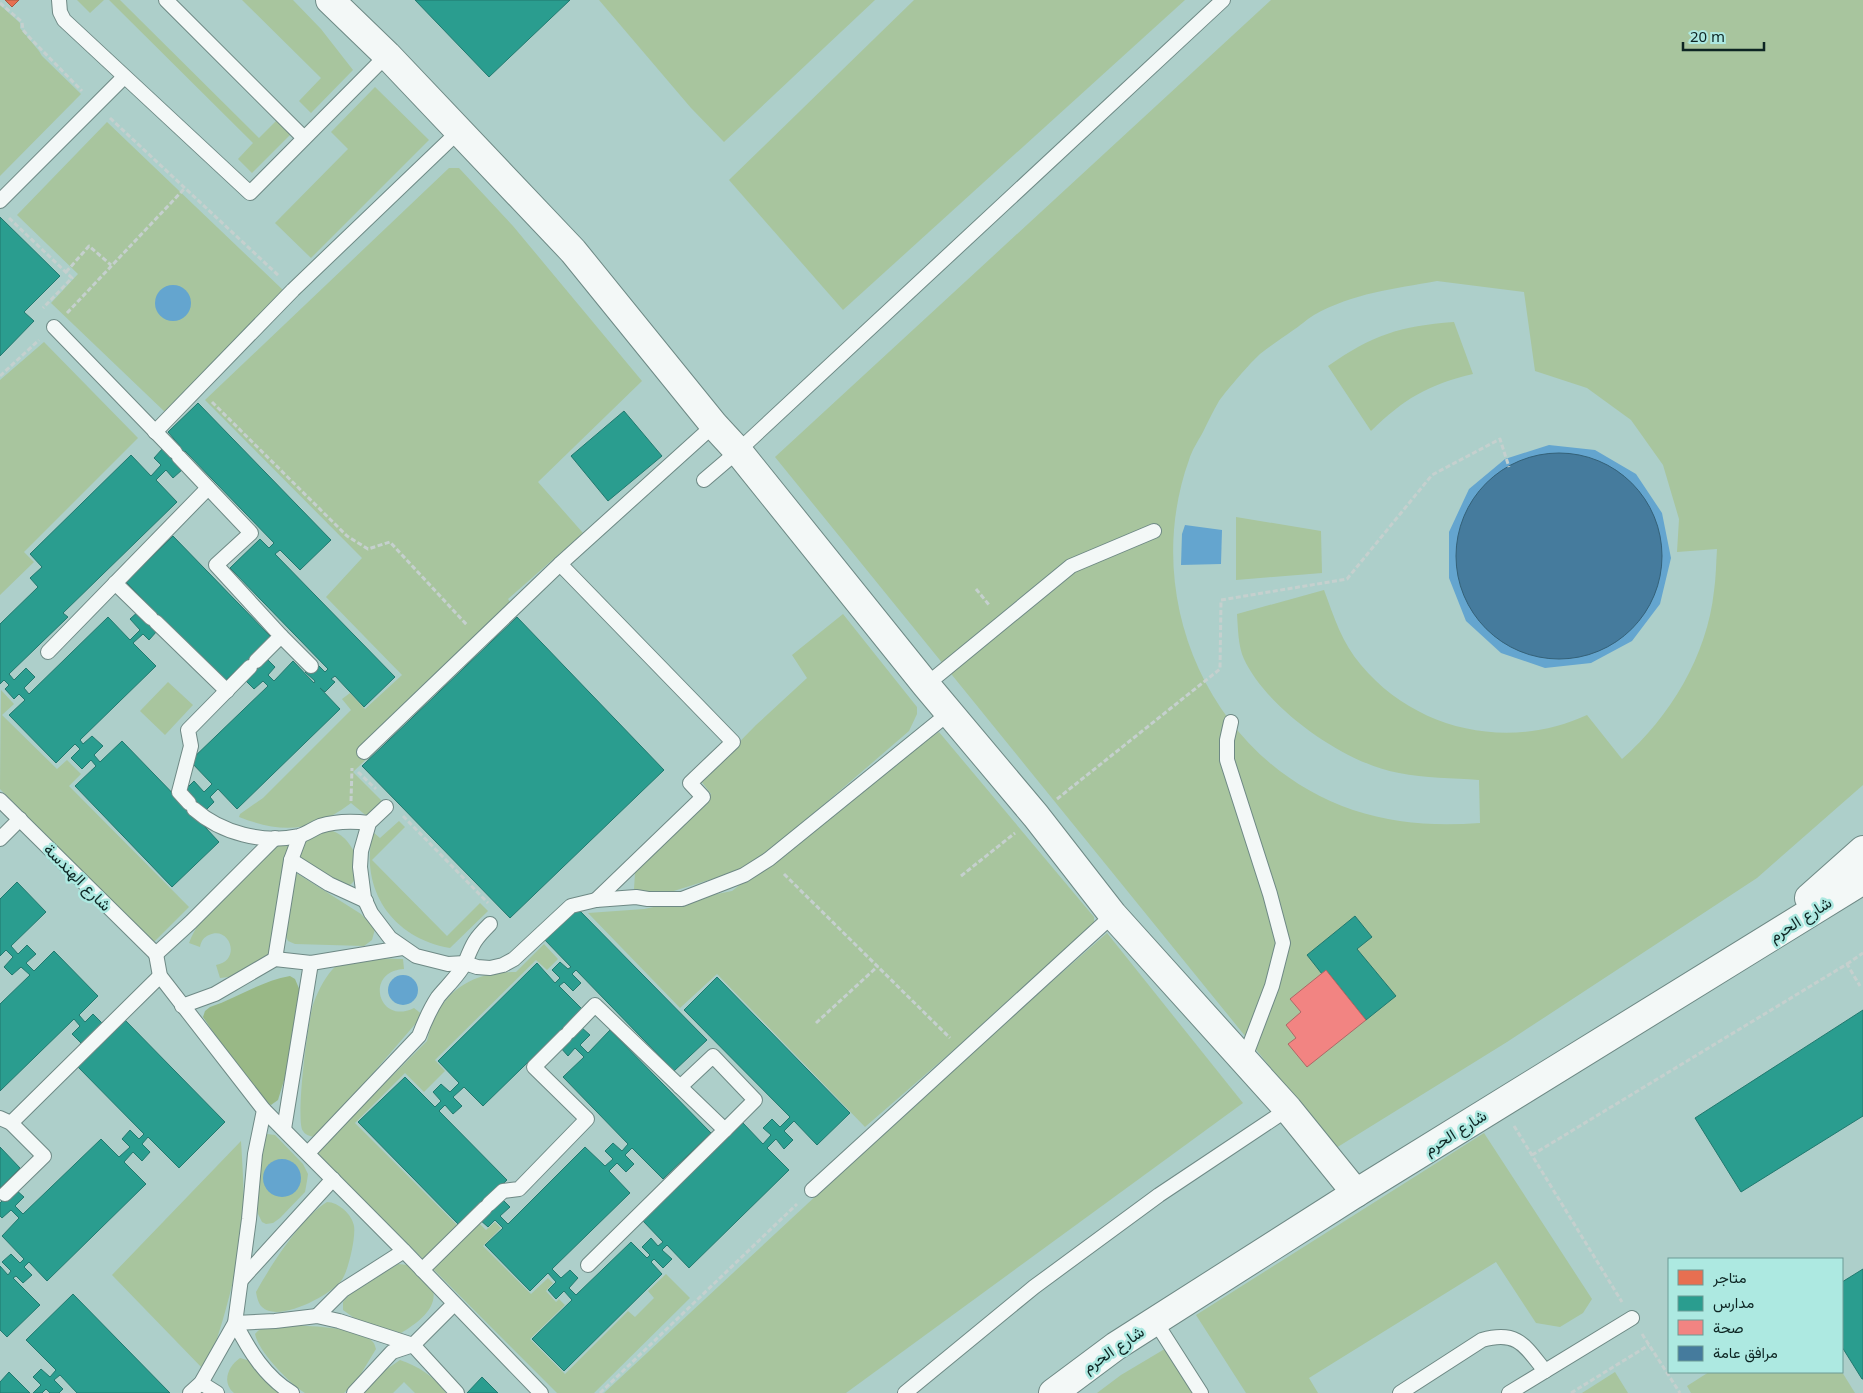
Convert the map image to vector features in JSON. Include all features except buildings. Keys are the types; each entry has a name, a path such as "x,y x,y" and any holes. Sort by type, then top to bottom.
{"street":[{"path":"330,0 387,56 572,251 714,425 738,451 926,685 1036,816 1113,916 1288,1109 1356,1193"},
{"path":"1750,950 1863,850"},
{"name":"شارع الحرم","path":"1053,1393 1116,1346 1356,1193 1863,880"}],"lane":[{"path":"59,0 60,12 64,20 250,193 387,56"},
{"path":"166,0 304,138"},
{"path":"704,480 738,451 1223,0"},
{"path":"0,201 124,77"},
{"path":"156,432 293,290 459,131"},
{"path":"54,326 251,533 216,565 311,666"},
{"path":"364,752 560,564 714,425"},
{"path":"48,652 208,488"},
{"path":"926,685 1070,566 1154,531"},
{"path":"560,564 733,742 690,783 703,797 596,900"},
{"path":"115,583 227,690"},
{"path":"281,636 188,730 191,746 179,792 202,816 230,831 260,838 300,836 320,826 342,822 369,823"},
{"path":"386,806 369,823 361,851 360,867 361,883 366,901 379,926 402,948 416,956 448,964 465,963 477,968 490,968 503,965 514,959 571,906 596,900 636,897 682,899 744,875 769,859 949,713"},
{"path":"1231,722 1227,740 1227,760 1270,894 1282,943 1272,986 1244,1060"},
{"name":"شارع الهندسة","path":"0,800 156,954"},
{"path":"0,839 20,819"},
{"path":"275,959 291,860 300,836"},
{"path":"275,838 191,922 156,954 160,976 264,1110 541,1393"},
{"path":"291,860 329,884 366,901"},
{"path":"812,1190 1113,916"},
{"path":"308,1153 419,1036 426,1017 436,1000 465,963 477,937 490,924"},
{"path":"182,1006 215,994 275,959 312,963 402,948"},
{"path":"284,1129 312,963"},
{"path":"2,1197 44,1156 6,1120 160,976"},
{"path":"422,1270 503,1191 519,1188 587,1119 534,1068 595,1005 725,1130"},
{"path":"588,1265 755,1100 713,1056 680,1087"},
{"path":"905,1393 1034,1287 1159,1195 1288,1109"},
{"path":"190,1393 201,1383 235,1323 255,1154 264,1110"},
{"path":"241,1280 332,1179"},
{"path":"317,1316 343,1290 404,1251"},
{"path":"354,1393 392,1352 413,1345 454,1304"},
{"path":"235,1323 317,1316 339,1321 413,1345 458,1393"},
{"path":"1508,1393 1632,1318"},
{"path":"1155,1321 1201,1393"},
{"path":"235,1323 248,1348 264,1370 292,1393"},
{"path":"1400,1393 1482,1340 1497,1336 1511,1338 1524,1345 1545,1370"},
{"path":"201,1383 217,1393"}],"path":[{"path":"0,3 22,22 23,30 30,38 97,105 293,290"},
{"path":"0,376 54,326 185,188"},
{"path":"8,216 72,278 38,313 54,326"},
{"path":"66,272 89,246 111,265"},
{"path":"198,388 347,536 368,549 390,542 481,640"},
{"path":"1036,816 1220,669 1222,600 1346,579 1432,475 1500,439 1510,467"},
{"path":"342,822 350,809 352,792 351,769 364,752"},
{"path":"364,768 358,772 377,790"},
{"path":"400,812 492,908"},
{"path":"961,876 992,851"},
{"path":"769,859 964,1052"},
{"path":"1532,1155 1863,953"},
{"path":"1847,964 1860,986"},
{"path":"816,1023 878,966"},
{"path":"1501,1104 1648,1345 1680,1393"},
{"path":"600,1393 812,1190"},
{"path":"1571,1393 1648,1345"}],"green space":[{"path":"77,0 104,0 90,13"},
{"path":"109,0 120,0 259,138 277,120 291,134 252,173 238,159 253,143"},
{"path":"242,0 293,0 321,29 353,70 311,113 299,101 321,78"},
{"path":"599,0 875,0 724,142 691,108"},
{"path":"914,0 1185,0 843,310 729,180"},
{"path":"1271,0 1863,0 1863,785 1757,878 1507,1042 1336,1148 775,457","holes":["1437,281 1524,292 1535,371 1587,388 1631,420 1663,465 1679,519 1677,552 1717,549 1714,591 1703,639 1694,662 1670,705 1656,724 1622,759 1587,715 1557,726 1527,732 1496,732 1465,728 1436,719 1409,706 1383,688 1354,657 1339,629 1324,590 1237,614 1242,654 1255,678 1270,697 1310,731 1333,746 1378,768 1419,776 1479,780 1480,823 1416,823 1369,815 1353,810 1303,787 1260,755 1226,715 1199,669 1181,619 1174,567 1176,513 1189,460 1219,401 1250,364 1260,354 1314,315 1359,297 1389,289"]},
{"path":"0,5 20,23 20,28 42,56 81,94 0,176"},
{"path":"375,87 429,140 311,258 275,223 348,149 331,132"},
{"path":"107,122 284,291 166,413 51,303 78,274 17,215"},
{"path":"449,168 459,168 513,226 642,381 538,482 583,533 508,599 518,613 353,772 385,804 369,818 351,803 324,820 310,825 284,828 255,822 239,817 240,814 263,798 351,710 342,699 350,693 365,709 402,675 326,597 362,558 205,400"},
{"path":"1454,322 1473,374 1429,388 1394,410 1371,431 1328,366 1344,355 1387,334 1417,326"},
{"path":"44,342 138,438 24,552 34,562 0,595 0,380"},
{"path":"1236,517 1321,531 1322,573 1236,580"},
{"path":"843,614 917,707 917,714 909,731 771,850 741,870 661,895 645,895 634,889 635,873 711,794 701,781 756,725 807,678 792,655"},
{"path":"168,682 193,705 165,735 140,711"},
{"path":"1,690 14,704 2,715 57,769 67,760 81,774 69,786 189,907 153,943 0,789"},
{"path":"939,732 1094,917 1094,928 865,1127 717,974 680,1008 588,913 644,909 732,891 913,748"},
{"path":"399,821 405,827 372,860 447,936 480,903 488,911 450,948 429,942 412,934 396,922 384,908 376,891 371,873 370,853 373,832 380,838"},
{"path":"328,830 344,838 351,846 355,855 357,873 354,881 347,887 301,858 299,849 304,838"},
{"path":"278,841 284,842 289,847 271,953 247,970 220,978 216,965 224,962 229,957 231,951 227,939 223,935 216,933 206,937 200,947 189,943 195,929 215,902"},
{"path":"293,874 298,874 361,914 375,929 372,940 364,946 295,944 288,941 285,935"},
{"path":"1107,933 1243,1103 846,1393 604,1393 949,1072"},
{"path":"544,944 558,959 547,970 536,960 435,1060 445,1071 424,1092 405,1073 355,1123 460,1228 476,1220 486,1230 495,1222 501,1228 483,1246 531,1294 548,1278 553,1283 546,1291 556,1302 559,1299 565,1305 530,1339 565,1374 628,1311 635,1317 654,1298 648,1291 666,1274 690,1298 594,1393 557,1393 316,1152 427,1041 439,1010 447,999 470,981 483,976 516,972"},
{"path":"365,958 403,959 404,969 391,972 384,978 380,987 380,996 384,1004 392,1010 402,1012 414,1008 423,1015 317,1138 304,1133 300,1109 311,1011 323,983 336,966 346,961"},
{"path":"290,976 295,979 303,998 289,1064 278,1100 271,1105 256,1095 203,1017 205,1011 210,1007 279,978"},
{"path":"1484,1133 1592,1299 1583,1313 1560,1327 1536,1323 1496,1262 1309,1378 1318,1393 1246,1393 1196,1315"},
{"path":"267,1134 275,1135 303,1164 308,1174 305,1192 280,1218 273,1223 266,1224 262,1222 258,1214 257,1177 263,1136"},
{"path":"241,1141 243,1207 240,1245 226,1309 205,1371 112,1275"},
{"path":"327,1202 336,1204 344,1210 354,1226 353,1246 344,1277 326,1294 303,1306 279,1312 269,1311 262,1307 256,1292 270,1269 297,1230 317,1209"},
{"path":"398,1264 417,1266 432,1287 434,1297 432,1304 419,1321 401,1333 357,1320 343,1310 343,1302 349,1295"},
{"path":"284,1325 332,1328 357,1333 373,1342 376,1349 356,1382 344,1393 305,1393 291,1382 268,1358 257,1341 255,1334 258,1331 265,1327"},
{"path":"1168,1347 1197,1393 1097,1393 1121,1375"},
{"path":"240,1358 251,1361 284,1393 234,1393 230,1389 227,1380 229,1370"},
{"path":"400,1360 426,1373 446,1393 415,1393 404,1382 393,1393 361,1393 374,1378"},
{"path":"1615,1372 1628,1393 1582,1393"},
{"path":"1707,1373 1843,1373 1855,1393 1691,1393 1687,1386"}],"water":[{"path":"173,285 180,286 186,290 190,296 190,310 186,316 180,320 173,321 166,320 160,316 156,310 155,303 156,296 160,290 166,286"},
{"path":"1549,445 1595,450 1636,474 1662,513 1671,558 1660,604 1632,641 1591,663 1545,668 1501,653 1466,621 1449,578 1449,532 1469,489 1505,459","holes":["1552,478 1585,482 1613,499 1631,526 1637,558 1630,590 1610,616 1582,632 1549,635 1518,624 1494,602 1482,572 1482,539 1496,509 1521,488"]},
{"path":"1185,525 1222,530 1221,564 1181,565 1182,534"},
{"path":"403,975 414,979 418,990 414,1001 403,1005 392,1001 388,990 392,979"},
{"path":"282,1159 289,1160 295,1165 300,1171 300,1185 295,1191 289,1196 282,1197 275,1196 269,1191 264,1185 263,1178 264,1171 269,1165 275,1160"}]}
